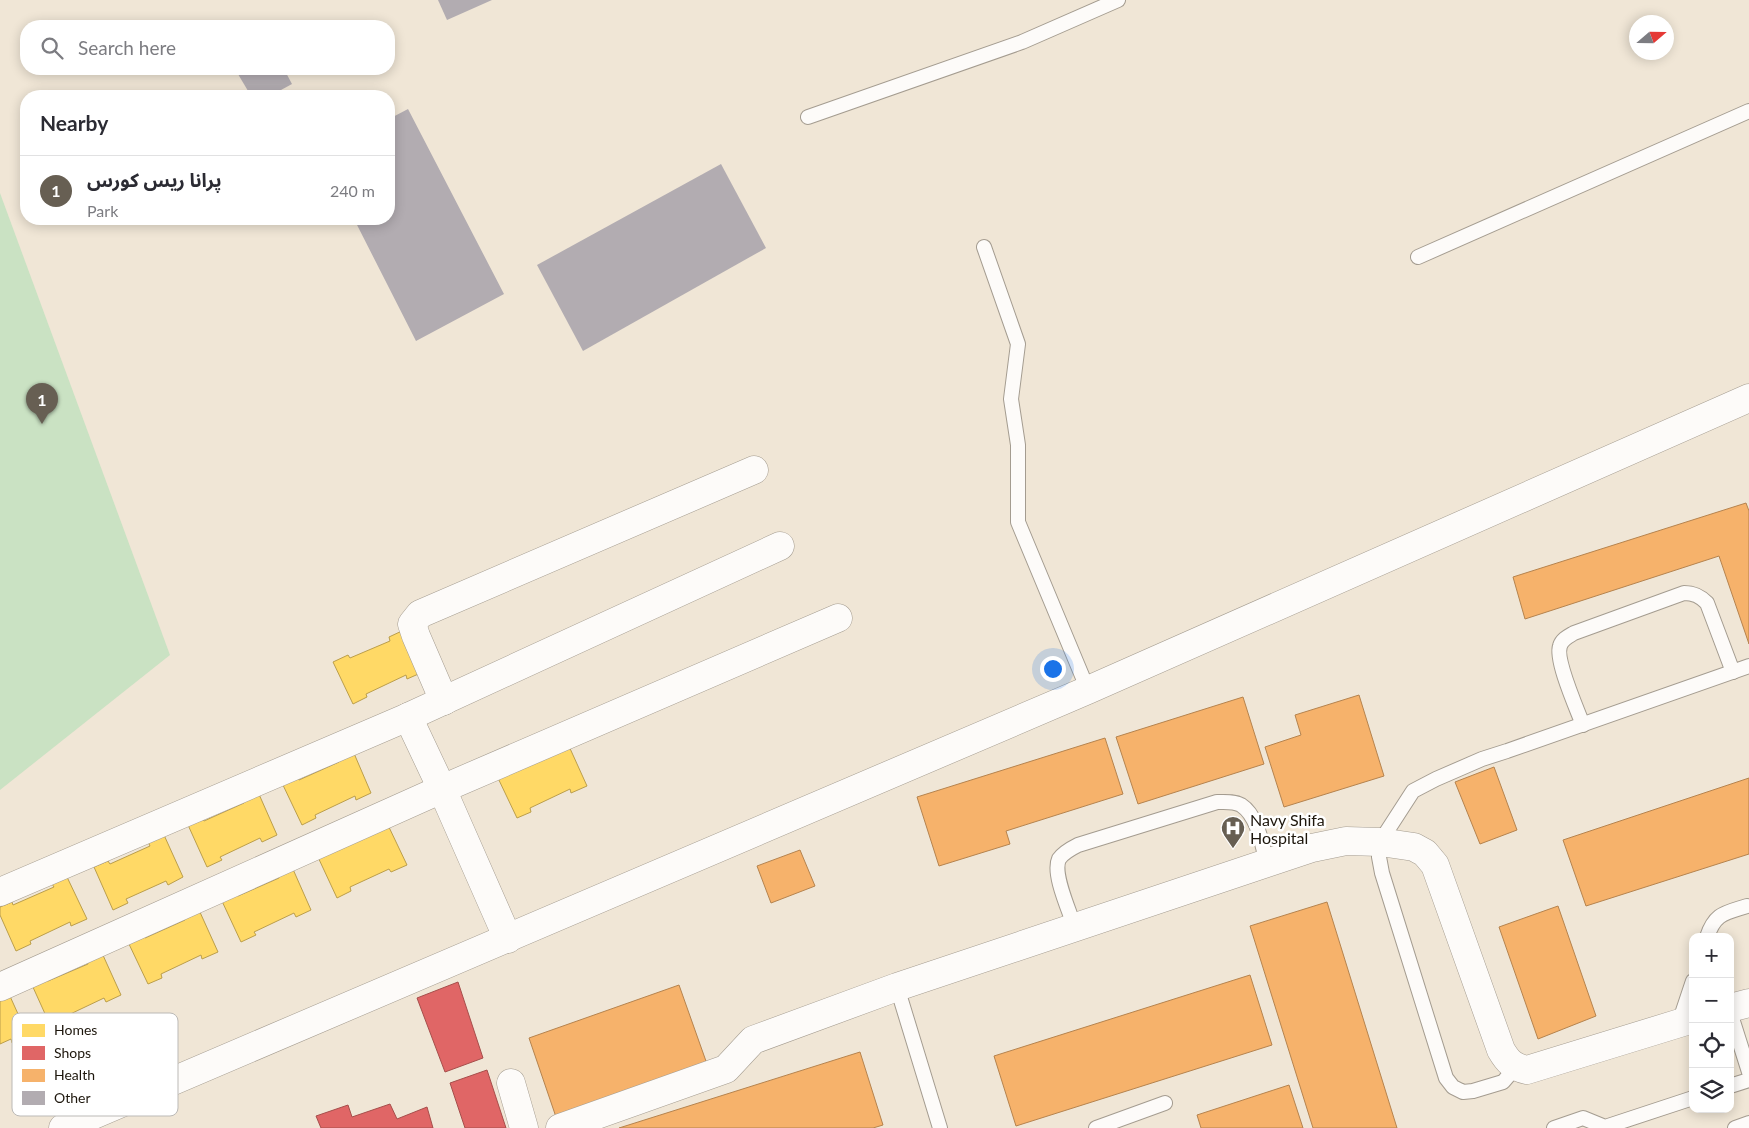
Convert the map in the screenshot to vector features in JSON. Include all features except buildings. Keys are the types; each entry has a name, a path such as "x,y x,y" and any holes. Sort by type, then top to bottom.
{"street":[{"path":"178,1079 1088,690 1749,398"},
{"path":"444,701 412,624 420,614 754,470"},
{"path":"0,892 408,717 780,546"},
{"path":"0,988 442,789 838,618"},
{"path":"408,717 508,939"},
{"path":"560,1128 726,1070 753,1040 897,987 1312,848 1346,841 1380,842 1414,847 1425,853 1435,865 1500,1050 1508,1061 1516,1067 1527,1070 1686,1021"},
{"path":"1734,1007 1749,1003"},
{"path":"511,1083 524,1128"},
{"path":"63,1128 91,1116"}],"lane":[{"path":"808,117 1022,42 1118,0"},
{"path":"1418,257 1749,110"},
{"path":"984,247 1018,344 1011,399 1018,445 1018,522 1088,690"},
{"path":"1583,725 1560,663 1560,645 1574,633 1684,593 1693,593 1707,603 1733,672"},
{"path":"1516,1067 1503,1082 1473,1091 1463,1092 1453,1087 1446,1078 1382,873 1379,857 1380,842 1413,791 1436,778 1482,758 1583,725 1749,666"},
{"path":"1076,928 1060,883 1058,871 1060,859 1068,850 1078,845 1217,802 1231,802 1241,805 1253,820 1267,863"},
{"path":"1709,933 1715,919 1722,914 1747,906"},
{"path":"897,987 940,1128"},
{"path":"1686,1021 1689,1004"},
{"path":"1733,1023 1749,1072"},
{"path":"1734,1085 1749,1080"},
{"path":"1554,1128 1583,1118 1605,1127 1689,1099"},
{"path":"1096,1128 1165,1103"},
{"path":"1735,1128 1749,1123"}],"green space":[{"path":"0,193 170,655 0,790"}],"place":[{"name":"پرانا ریس کورس","path":"42,424"},
{"name":"Navy Shifa Hospital","path":"1233,849"}]}
